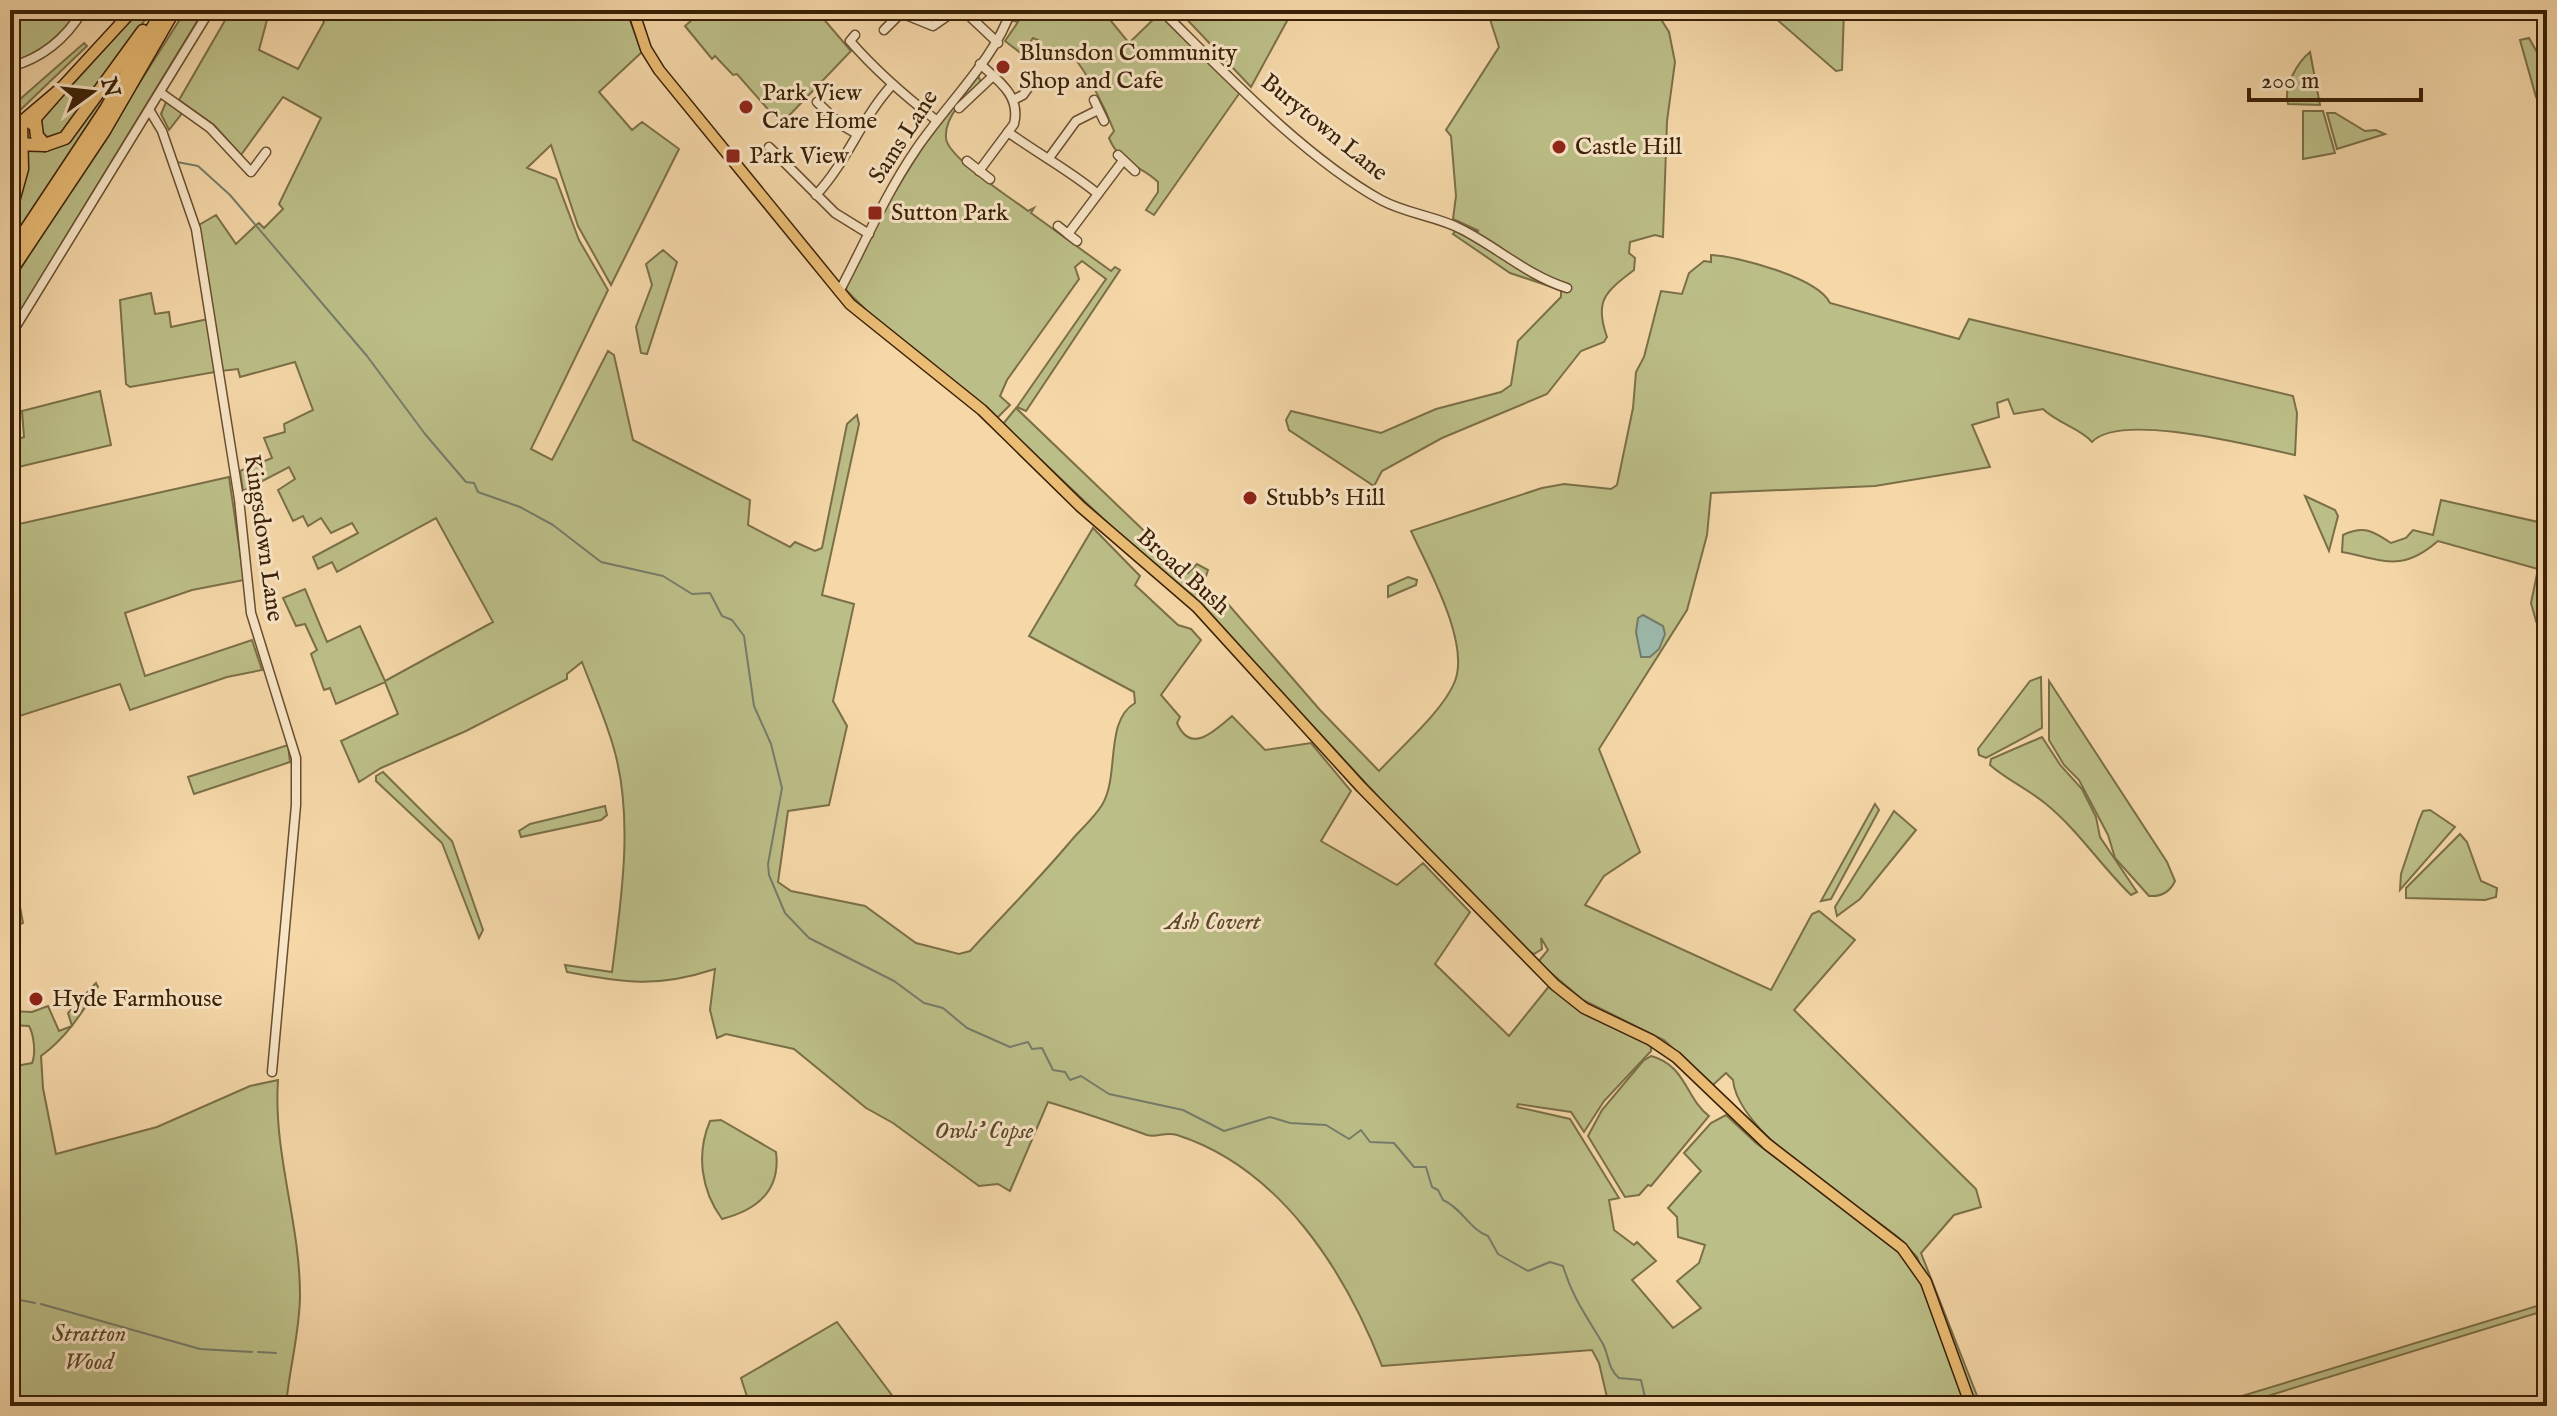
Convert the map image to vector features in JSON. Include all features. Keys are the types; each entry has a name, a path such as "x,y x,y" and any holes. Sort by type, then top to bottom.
{"highway":[{"path":"14,140 45,145 61,140 72,130 160,10"},
{"path":"10,254 106,109 160,10"},
{"path":"10,272 104,131 174,10"},
{"path":"35,120 36,132 45,145"},
{"path":"10,212 18,184 14,140 21,121"},
{"path":"10,169 18,184"}],"main road":[{"path":"14,140 133,10"},
{"name":"Broad Bush","path":"633,10 644,44 659,70 839,292 869,321 982,410 1081,507 1197,607 1361,787 1555,985 1601,1018 1664,1048 1747,1126 1866,1217 1916,1263 1971,1406"},
{"path":"21,121 63,86"}],"street":[{"path":"10,67 35,58 56,45 83,10"},
{"path":"10,336 210,10"},
{"path":"884,30 901,13 933,26 956,10"},
{"path":"963,10 998,43"},
{"name":"Sams Lane","path":"839,292 899,175 936,120 998,43 1011,10"},
{"name":"Burytown Lane","path":"1161,10 1287,130 1365,191 1409,213 1458,227 1545,280 1567,288"},
{"path":"855,35 850,41 867,64 936,120"},
{"path":"979,171 1015,122 1013,100 980,64"},
{"path":"964,108 993,76"},
{"path":"1013,100 1023,95 1033,81"},
{"path":"816,195 838,171 872,108 892,85"},
{"path":"161,93 210,128 246,170 254,172 266,152"},
{"path":"1094,100 1104,121"},
{"path":"823,104 840,124 857,134"},
{"path":"1049,158 1076,121 1098,110"},
{"name":"Kingsdown Lane","path":"150,111 158,120 196,229 239,499 251,613 296,758 296,805 272,1072"},
{"path":"1008,132 1098,194"},
{"path":"769,147 782,154 840,218 869,234"},
{"path":"1068,234 1120,158 1135,171"},
{"path":"967,161 990,179"},
{"path":"1058,226 1077,241"}],"green space":[{"path":"10,10 79,10 49,42 10,63"},
{"path":"139,10 152,10 66,131 47,137 40,130 40,121"},
{"path":"186,10 204,10 10,328 10,285"},
{"path":"231,10 254,10 267,20 259,50 298,69 324,22 317,10 626,10 642,52 599,92 632,130 642,122 679,149 611,285 578,226 551,145 527,168 556,179 579,240 608,290 531,449 552,460 608,351 614,355 633,440 750,500 748,525 790,547 795,542 815,551 822,548 847,424 857,415 859,424 822,595 854,604 833,701 847,726 829,805 788,811 778,882 791,891 865,906 916,943 959,954 970,951 1091,819 1107,793 1119,722 1125,711 1135,703 1134,692 1029,636 1093,528 1140,576 1135,585 1178,625 1191,629 1201,640 1161,695 1180,717 1177,723 1183,733 1189,738 1203,737 1232,716 1265,750 1311,743 1351,791 1321,841 1397,885 1423,863 1470,912 1435,964 1509,1036 1550,985 1588,1015 1651,1045 1651,1051 1604,1101 1584,1132 1571,1112 1518,1104 1517,1107 1570,1119 1619,1198 1609,1200 1614,1230 1634,1245 1637,1242 1656,1261 1632,1280 1673,1328 1701,1308 1677,1281 1699,1263 1705,1245 1678,1237 1677,1217 1668,1208 1701,1171 1684,1153 1711,1123 1726,1115 1756,1143 1888,1240 1917,1272 1968,1406 1609,1406 1599,1363 1592,1350 1382,1366 1349,1294 1304,1227 1247,1172 1214,1151 1177,1135 1147,1135 1048,1102 1010,1191 998,1184 979,1186 893,1123 866,1108 794,1049 726,1034 717,1038 710,1010 715,969 676,979 641,982 567,972 565,965 612,972 624,860 620,776 607,727 582,662 567,674 567,679 466,731 381,768 359,782 341,741 398,714 385,682 336,704 330,688 324,690 311,654 317,650 305,624 296,626 283,598 305,589 327,642 360,626 385,681 493,622 436,518 337,572 332,562 318,569 313,557 358,533 352,523 331,533 321,518 308,526 303,516 293,521 278,490 295,479 289,467 243,491 240,471 272,458 264,438 285,432 284,424 313,410 295,362 240,377 238,369 221,371 199,225 216,215 236,244 259,223 264,228 283,209 279,204 321,118 283,97 241,155 214,125 179,100"},
{"path":"703,10 816,10 851,51 781,124 737,74 733,75 715,56 712,59 685,26"},
{"path":"1014,10 1102,10 1129,43 1160,13 1241,91 1154,215 1146,210 1158,192 1158,182 1125,159 1114,147 1109,138 1114,131 1106,111 1072,54 1062,54 1056,48 1038,47 1040,41 1033,38 1022,54 1005,41 1018,22 1013,21"},
{"path":"1178,10 1293,10 1251,87"},
{"name":"Castle Hill","path":"1487,10 1655,10 1669,32 1675,62 1667,121 1663,237 1655,235 1630,242 1629,253 1635,258 1634,270 1609,291 1602,306 1607,337 1604,342 1581,351 1547,394 1442,438 1382,471 1374,486 1289,430 1286,420 1291,411 1381,433 1436,409 1501,392 1511,385 1518,341 1561,297 1561,290 1510,273 1453,234 1456,230 1479,231 1453,219 1456,196 1451,136 1446,130 1499,47"},
{"path":"1766,10 1844,10 1842,70 1836,71"},
{"path":"2529,38 2547,70 2547,93 2536,97 2520,40"},
{"path":"84,43 87,46 10,120 10,108"},
{"path":"2310,52 2320,105 2288,104 2292,76"},
{"path":"124,64 127,65 10,248 10,220 23,146 47,150 63,145"},
{"path":"978,76 981,82 969,93 949,122 946,138 949,146 968,166 1028,211 1034,208 1031,213 1111,271 1115,267 1120,270 1026,411 1017,407 1106,279 1082,261 1075,267 1079,279 1007,380 1000,396 1010,405 994,421 938,368 910,354 846,290 866,243 904,177 945,114"},
{"path":"166,102 183,112 169,130 161,114"},
{"path":"2303,111 2323,111 2335,153 2303,159"},
{"path":"2327,113 2335,113 2365,131 2376,130 2385,134 2337,149"},
{"path":"663,250 677,262 647,354 641,353 636,327 652,285 646,264"},
{"path":"1711,255 1739,259 1794,277 1823,294 1830,303 1959,339 1969,319 2293,396 2297,413 2295,455 2221,439 2158,430 2107,433 2092,442 2043,409 2014,414 2008,399 1997,403 1999,417 1972,425 1990,467 1875,486 1711,493 1707,535 1687,610 1599,749 1640,852 1604,876 1585,905 1771,990 1812,914 1819,911 1855,940 1794,1010 1976,1189 1981,1207 1954,1215 1921,1253 1981,1406 1976,1406 1917,1257 1901,1240 1777,1146 1755,1124 1740,1101 1733,1080 1726,1073 1713,1085 1664,1040 1583,1000 1538,962 1548,950 1541,938 1542,949 1534,954 1524,948 1421,843 1192,595 1132,546 1003,424 1016,408 1188,573 1197,564 1208,570 1203,585 1228,604 1320,710 1379,771 1442,704 1455,681 1458,665 1457,646 1445,605 1411,531 1542,488 1564,484 1611,489 1617,485 1633,408 1636,372 1644,357 1661,291 1682,294 1689,273 1704,261 1711,262"},
{"path":"151,293 155,314 169,312 171,327 208,319 215,372 130,387 126,384 120,300"},
{"path":"100,391 111,445 10,469 10,442 24,437 22,411"},
{"path":"229,477 244,580 192,590 125,613 145,676 252,640 262,670 227,677 130,710 120,684 10,719 10,526"},
{"path":"2305,496 2335,510 2338,516 2329,551"},
{"path":"2441,500 2547,524 2547,605 2536,621 2531,603 2538,569 2438,541 2425,551 2402,561 2392,562 2342,552 2343,535 2357,530 2373,533 2391,543 2406,538 2413,530 2433,535"},
{"path":"1408,577 1417,580 1416,585 1388,597 1388,586"},
{"path":"2041,677 2042,728 1986,758 1979,755 1978,749 2030,681"},
{"path":"2049,681 2167,862 2175,881 2165,893 2149,896 2115,858 2108,835 2079,780 2064,765 2049,740"},
{"path":"2042,737 2061,766 2082,789 2096,817 2100,837 2137,892 2131,895 2069,825 2046,804 1990,765 1991,759"},
{"path":"288,745 290,762 194,794 188,777"},
{"path":"383,772 452,841 483,930 479,938 442,843 376,781 376,776"},
{"path":"1875,804 1879,810 1831,899 1821,901"},
{"path":"605,806 607,815 601,820 521,837 519,831 530,824"},
{"path":"2430,810 2455,827 2400,890 2401,874 2419,820 2423,811"},
{"path":"1894,811 1916,830 1860,899 1837,916 1835,907"},
{"path":"2460,834 2467,842 2481,881 2497,888 2496,897 2485,900 2406,898 2406,888"},
{"path":"10,865 23,923 10,929"},
{"path":"96,983 98,987 72,1026 68,1013"},
{"name":"Stratton Wood","path":"48,1006 59,1031 71,1026 41,1056 43,1088 56,1154 157,1127 250,1086 278,1080 279,1134 296,1241 300,1295 286,1406 10,1406 10,1067 32,1063 34,1050 29,1026 10,1025 10,1011 32,1012"},
{"path":"1651,1056 1663,1060 1679,1074 1695,1101 1709,1116 1651,1186 1648,1185 1639,1195 1625,1197 1588,1136 1602,1110 1643,1061"},
{"path":"721,1120 776,1152 777,1166 775,1178 764,1197 746,1210 722,1219 705,1184 702,1159 710,1121"},
{"path":"2547,1303 2547,1310 2235,1406 2209,1406"},
{"path":"837,1322 900,1406 750,1406 741,1378"}],"shaded area":[{"path":"1643,615 1663,626 1665,634 1659,649 1650,657 1641,657 1636,632 1638,618"}],"waterway":[{"path":"177,162 198,166 230,195 367,356 425,434 466,482 474,483 478,492 520,507 553,525 601,562 663,576 692,594 710,593 722,616 732,620 744,636 754,706 771,744 782,788 768,864 769,875 785,913 809,938 894,981 924,1003 943,1008 967,1028 1010,1047 1028,1042 1032,1049 1042,1048 1053,1070 1065,1072 1070,1080 1081,1076 1109,1094 1183,1110 1224,1131 1270,1117 1290,1123 1326,1125 1349,1139 1361,1130 1370,1142 1394,1143 1414,1167 1426,1167 1432,1187 1476,1229 1488,1236 1498,1254 1528,1271 1550,1262 1563,1266 1576,1298 1603,1344 1613,1371 1619,1378 1641,1380 1647,1406"},
{"path":"10,1298 35,1303"},
{"path":"41,1304 200,1349 252,1352"},
{"path":"258,1352 276,1353"}],"place":[{"name":"Blunsdon Community Shop and Cafe","path":"1003,67"},
{"name":"Park View Care Home","path":"746,107"},
{"name":"Castle Hill","path":"1559,147"},
{"name":"Park View","path":"733,156"},
{"name":"Sutton Park","path":"875,213"},
{"name":"Stubb's Hill","path":"1250,498"},
{"name":"Hyde Farmhouse","path":"36,999"}],"park label":[{"name":"Ash Covert","path":"1213,922"},
{"name":"Owls' Copse","path":"984,1131"}]}
